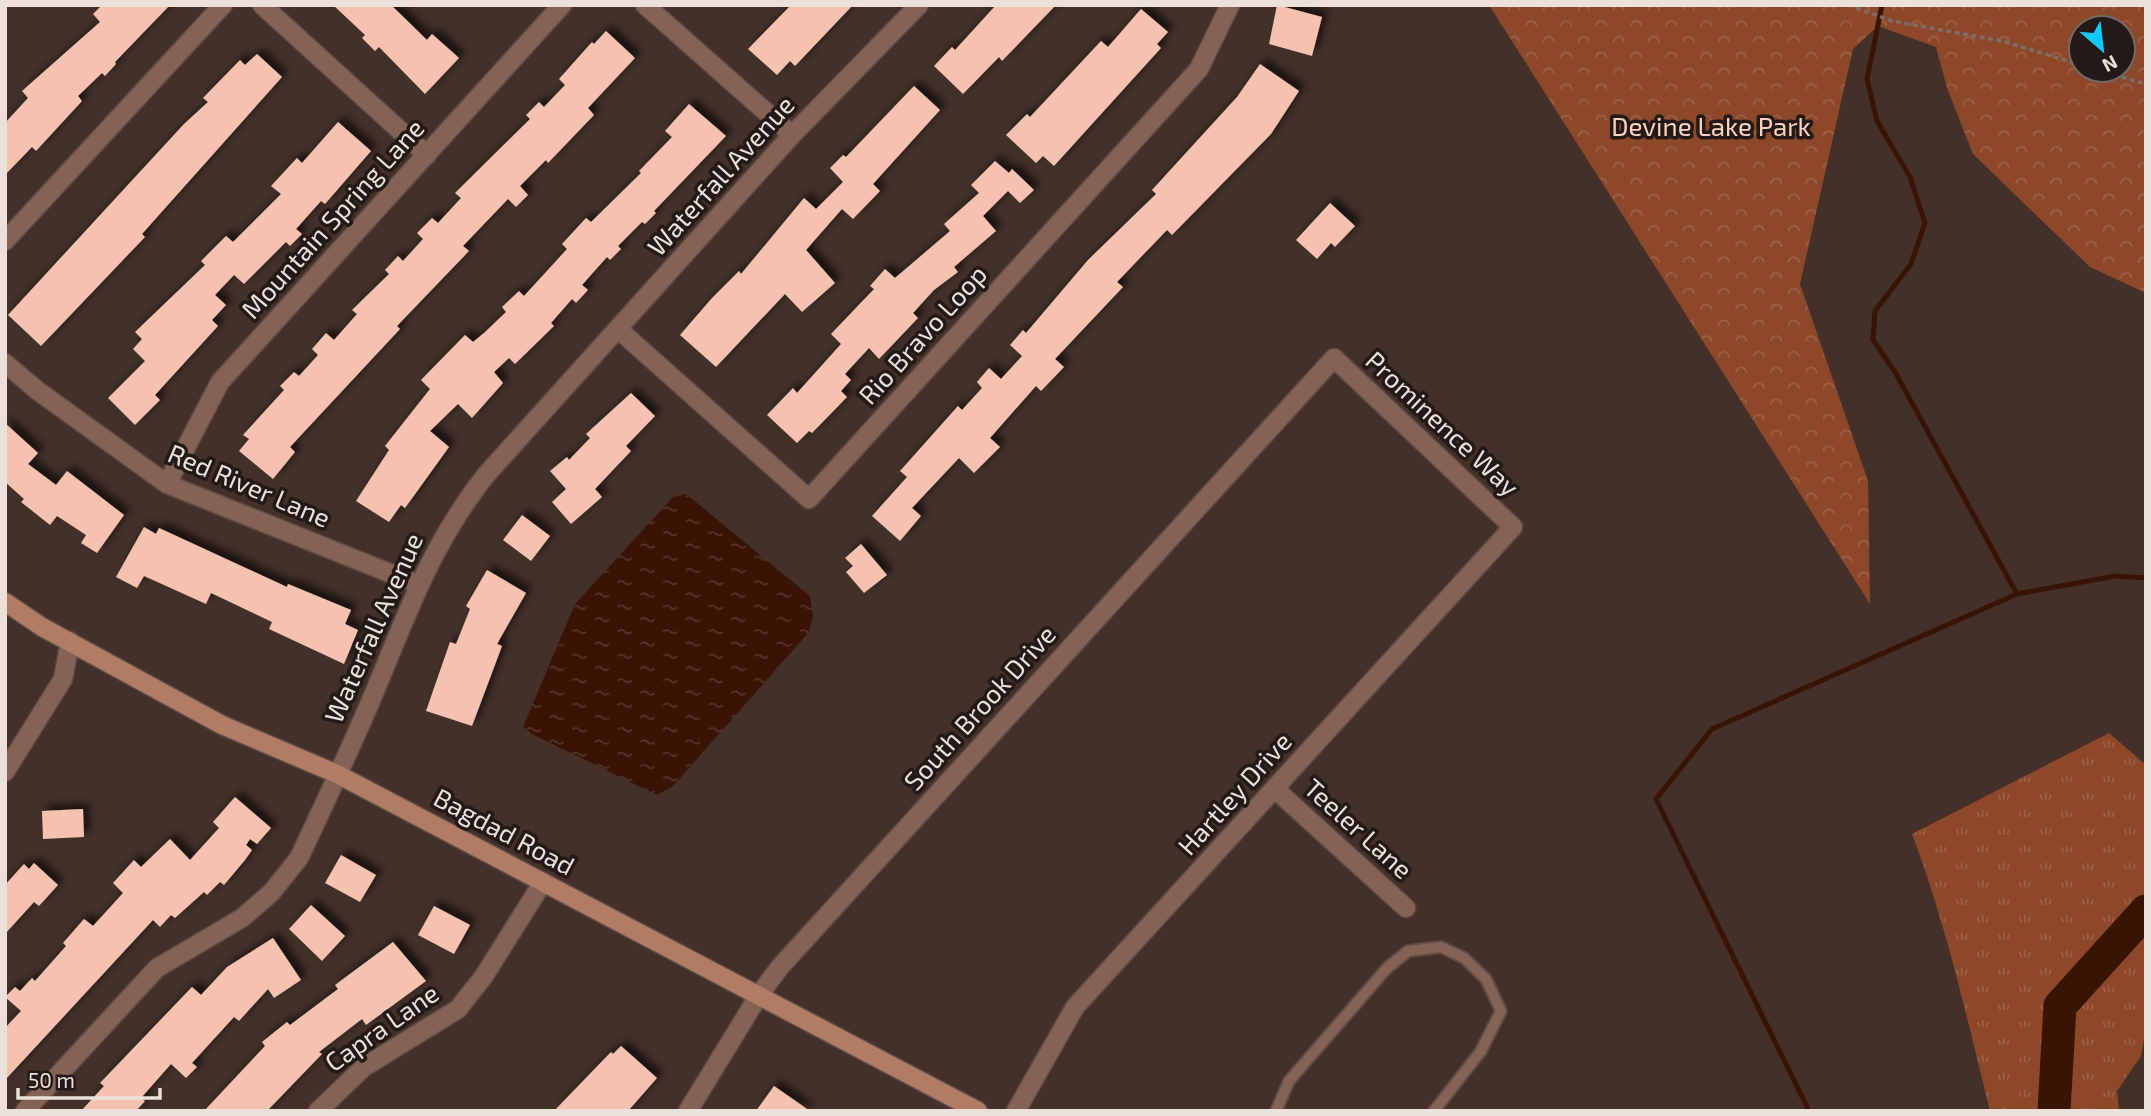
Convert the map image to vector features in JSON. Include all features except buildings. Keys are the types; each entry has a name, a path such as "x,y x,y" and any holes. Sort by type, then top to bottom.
{"street":[{"path":"5,241 223,5"},
{"path":"262,5 427,155"},
{"name":"Mountain Spring Lane","path":"167,484 220,382 562,5"},
{"path":"645,5 792,135"},
{"name":"Waterfall Avenue","path":"25,1111 158,968 242,918 271,893 299,858 417,584 457,512 478,485 792,135 919,5"},
{"name":"Rio Bravo Loop","path":"618,329 809,499 1199,69 1230,5"},
{"name":"Prominence Way","path":"1335,358 1513,527"},
{"name":"South Brook Drive","path":"688,1111 759,995 789,957 1335,358"},
{"name":"Red River Lane","path":"5,363 38,391 167,484 417,584"},
{"name":"Hartley Drive","path":"1016,1111 1075,1007 1513,527"},
{"name":"Bagdad Road","path":"5,602 42,627 222,725 337,774 978,1111"},
{"path":"5,772 63,679 71,641"},
{"name":"Teeler Lane","path":"1275,789 1406,908"},
{"name":"Capra Lane","path":"318,1111 364,1067 458,1009 484,976 543,882"}],"lane":[{"path":"1276,1111 1289,1081 1387,968 1408,951 1440,947 1464,957 1486,979 1500,1011 1481,1051 1434,1111"}],"path":[{"path":"1848,5 1892,21 2002,41 2067,61"}],"green space":[{"name":"Devine Lake Park","path":"1489,5 2146,5 2146,293 2090,267 1973,154 1947,88 1936,47 1878,26 1853,49 1800,284 1868,481 1870,604"},
{"path":"2109,733 2146,765 2146,1028 2141,1056 2117,1091 2119,1111 1990,1111 1946,937 1912,834"}],"water":[{"path":"686,494 810,596 813,616 809,632 673,786 657,795 532,734 523,727 575,604 673,497"}],"waterway":[{"path":"1882,5 1867,79 1877,121 1910,177 1925,223 1911,264 1875,311 1873,340 1895,372 2017,594"},
{"path":"1809,1111 1656,799 1712,729 2017,594 2115,576 2146,578"},
{"path":"2054,1111 2060,1006 2146,911"}]}
